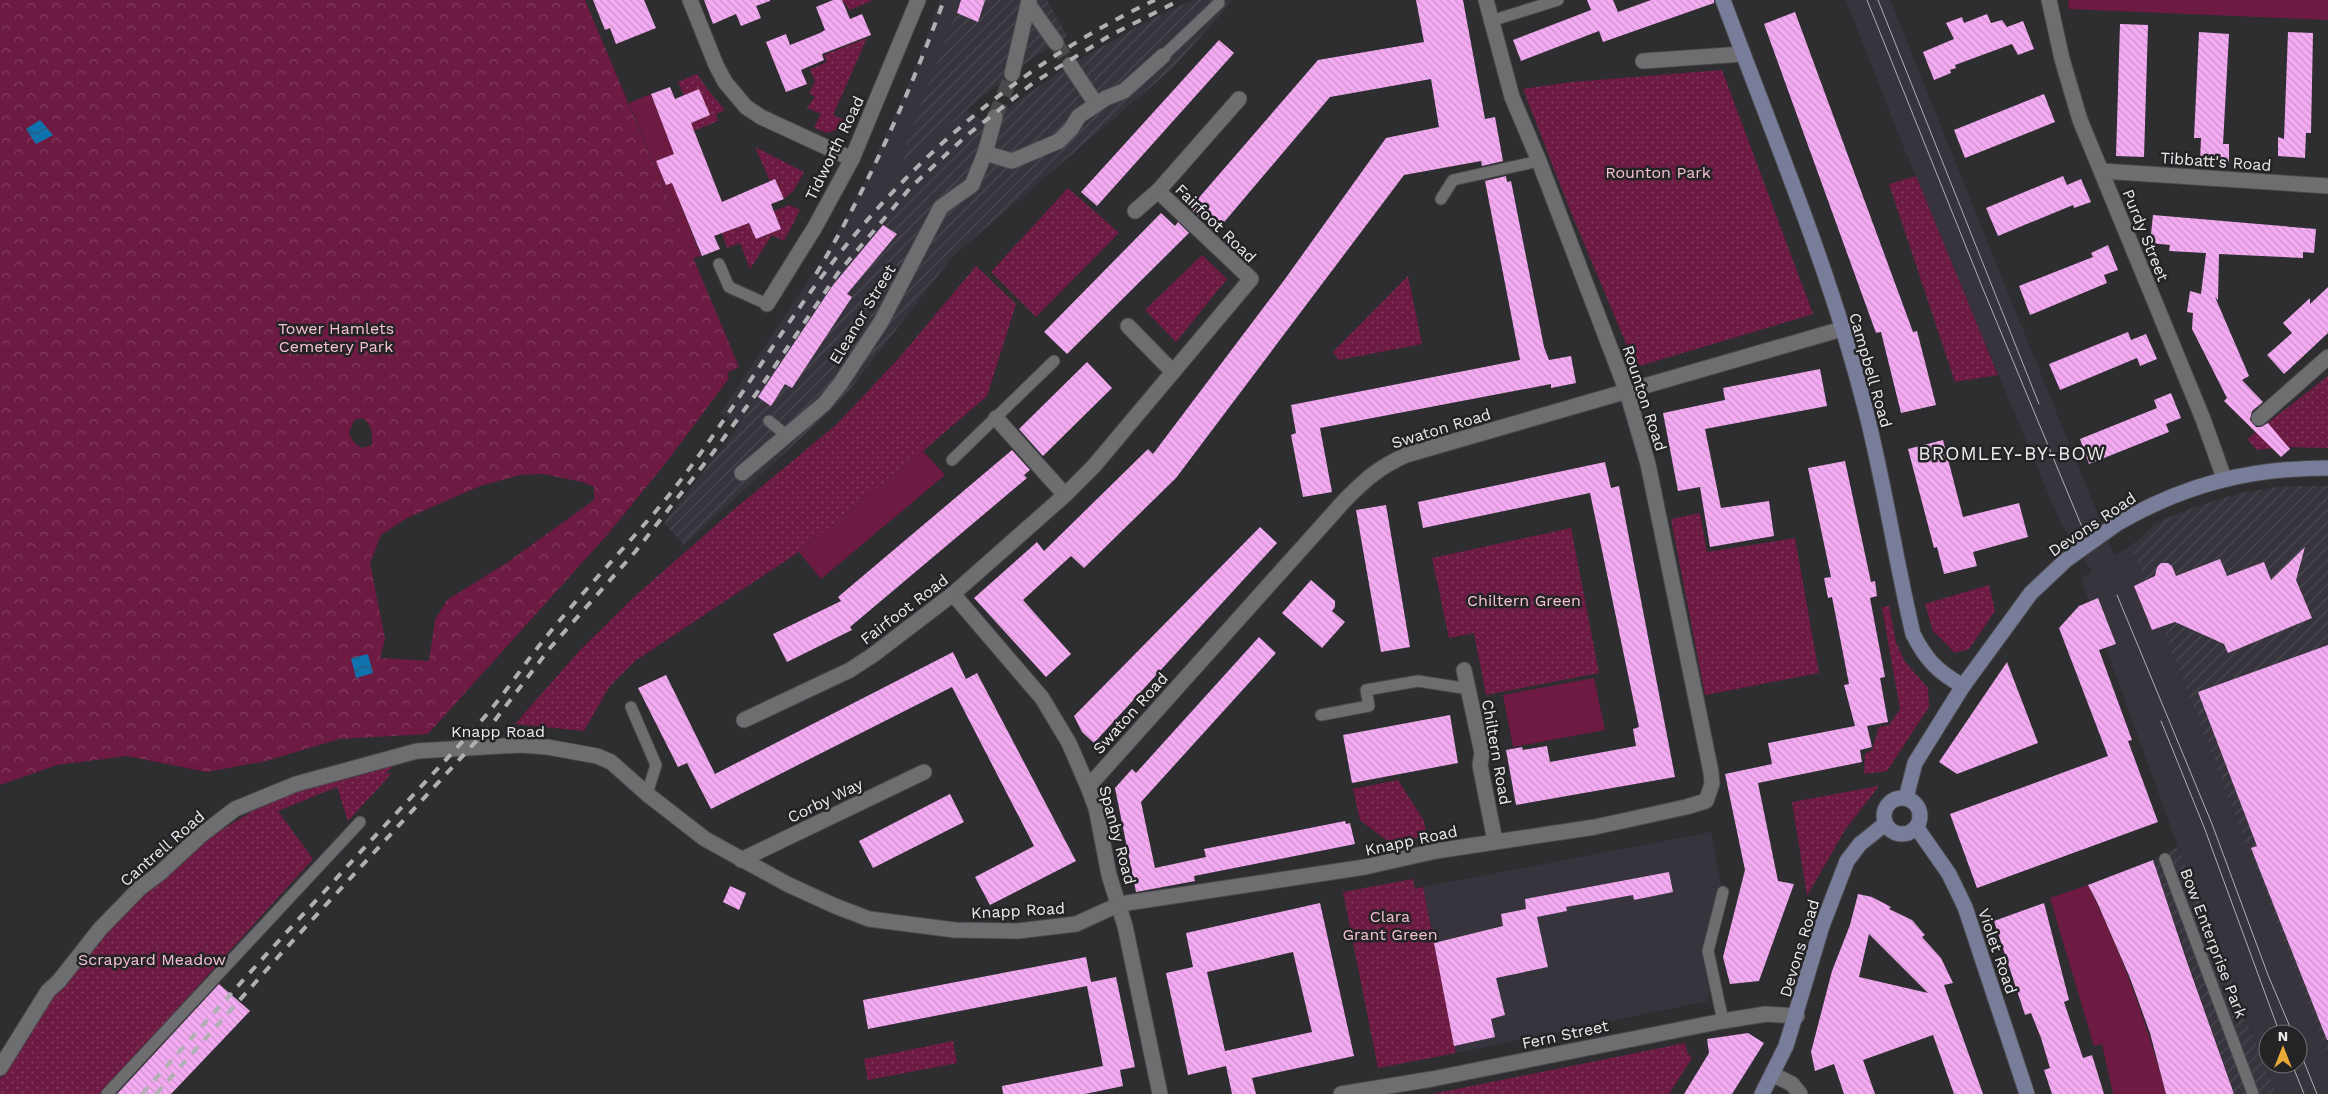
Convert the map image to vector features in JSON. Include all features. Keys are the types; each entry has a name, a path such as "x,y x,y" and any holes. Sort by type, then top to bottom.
{"street":[{"path":"690,0 716,65 725,82 746,107 761,117 852,159"},
{"name":"Tidworth Road","path":"767,304 815,227 852,159 918,0"},
{"name":"Rounton Road","path":"1486,0 1512,97 1539,161 1627,392 1648,464 1712,778 1710,794 1706,801 1686,807"},
{"name":"Purdy Street","path":"2049,0 2062,59 2078,111 2118,216 2203,419 2224,478"},
{"name":"Campbell Road","path":"1728,1 1743,54 1791,182 1842,329 1864,404 1913,634 1920,648 1942,675 1963,686"},
{"path":"1029,3 1056,43"},
{"path":"1012,74 1029,3"},
{"path":"1643,61 1743,54"},
{"path":"985,153 1012,162 1059,141 1070,130 1079,116 1096,104 1124,91 1163,56"},
{"path":"1070,65 1096,104"},
{"name":"Fairfoot Road","path":"1135,211 1158,191 1239,99"},
{"name":"Eleanor Street","path":"742,473 824,404 840,384 881,322 941,207 972,185 985,153 995,117"},
{"name":"Tibbatt's Road","path":"2102,171 2328,186"},
{"name":"Fairfoot Road","path":"744,720 865,660 900,636 953,594 1065,495 1122,436 1251,280 1158,191"},
{"path":"1128,326 1173,372"},
{"name":"Swaton Road","path":"1088,786 1345,500 1367,477 1383,465 1406,455 1842,329"},
{"path":"2259,418 2328,357"},
{"path":"996,418 1065,495"},
{"name":"Devons Road","path":"1906,798 1915,763 1963,686 2031,593 2066,560 2118,523 2166,498 2224,478 2273,470 2328,468"},
{"name":"Spanby Road","path":"953,594 1046,704 1069,743 1088,786 1096,808 1110,875 1120,904 1160,1094"},
{"name":"Chiltern Road","path":"1464,670 1482,754 1480,765 1495,841"},
{"name":"Knapp Road","path":"417,751 488,746 547,747 597,756 611,762 689,828 741,860 827,902 869,919 941,928 986,931 1048,928 1076,924 1120,904 1365,867 1436,851 1495,841 1553,835 1686,807"},
{"name":"Cantrell Road","path":"0,1068 48,991 59,981 100,929 140,888 160,873 201,835 235,809 296,784 417,751"},
{"name":"Corby Way","path":"741,860 924,772"},
{"path":"1898,798 1906,798 1919,808 1921,818 1917,828 1906,834 1900,835 1889,829 1885,824 1883,816 1885,808 1890,802 1898,798"},
{"name":"Devons Road","path":"1762,1094 1774,1075 1797,1016 1822,926 1847,861 1860,844 1885,824"},
{"name":"Violet Road","path":"1917,828 1949,874 1964,906 2027,1094"},
{"name":"Fern Street","path":"1341,1094 1432,1080 1723,1021 1766,1014 1797,1016"},
{"path":"1774,1075 1792,1084 1800,1094"}],"lane":[{"path":"1491,21 1558,0"},
{"path":"1163,56 1219,3"},
{"path":"1441,199 1453,180 1539,161"},
{"path":"719,264 729,287 767,304"},
{"path":"952,460 1054,361"},
{"path":"769,421 786,435"},
{"path":"1321,715 1369,706 1366,690 1418,681 1469,689"},
{"path":"631,707 656,765 647,794"},
{"path":"106,1094 360,822"},
{"name":"Bow Enterprise Park","path":"2164,859 2253,1094"},
{"path":"1723,892 1708,951 1723,1021"}],"shaded area":[{"path":"940,0 961,0 907,140 902,165 966,110 987,123 902,204 833,285 739,426 720,413 827,252 867,176 908,85"},
{"path":"961,0 1047,0 1067,36 1026,63 983,96 902,166 907,140"},
{"path":"1193,0 1233,0 1173,68 954,255 840,402 684,545 664,523 739,426 833,285 902,204 987,123 1066,67 1149,20"},
{"path":"1846,0 1890,0 2114,555 2131,546 2328,1055 2328,1094 2276,1094 2268,1074 2308,1074 2308,1024 2258,1024 2258,1049 2178,847 2081,579 2092,571 2061,524 1901,141"},
{"path":"2328,486 2328,1055 2131,546 2156,523 2197,506 2241,493 2277,487"},
{"path":"1711,832 1722,890 1708,1001 1456,1053 1423,887"},
{"path":"2178,847 2258,1049 2258,1074 2268,1074 2276,1094 2234,1094 2153,860"}],"green space":[{"name":"Tower Hamlets Cemetery Park","path":"0,0 585,0 739,367 727,373 729,378 668,460 608,534 428,734 339,739 266,761 207,772 127,756 57,765 0,785","holes":["362,418 368,423 372,433 372,445 362,448 354,443 349,433 354,420","543,474 582,482 594,487 594,500 508,562 447,600 435,620 429,661 380,658 385,639 370,563 381,535 407,518 480,486 520,475"]},
{"path":"842,0 873,0 850,10"},
{"path":"2068,0 2328,0 2328,20 2069,9"},
{"path":"867,38 833,115 846,121 842,128 827,133 814,128 821,114 807,108 815,97 809,93 815,82 810,69 827,62 824,55"},
{"name":"Rounton Park","path":"1722,70 1813,314 1636,367 1570,210 1523,89 1572,82"},
{"path":"697,74 725,110 716,114 718,121 691,132 688,124 710,115 699,90 684,95 678,82"},
{"path":"651,94 670,143 681,151 657,161 666,185 682,179 680,203 701,256 693,258 629,103"},
{"path":"755,147 804,172 794,190 784,199 775,179 770,181"},
{"path":"1916,176 1998,375 1955,382 1889,184"},
{"path":"1068,188 1119,233 1036,317 991,272"},
{"path":"789,205 800,210 784,241 772,235 750,269 740,243 727,248 722,233 739,227 737,219 746,216 757,239 781,229 774,211"},
{"path":"1202,255 1227,279 1176,342 1145,310"},
{"path":"976,266 1016,304 987,396 799,552 635,661 609,687 584,731 515,724 581,649 634,597 732,511 837,424 899,358"},
{"path":"1408,276 1422,344 1339,360 1333,352"},
{"path":"2328,376 2328,448 2284,447 2257,450 2247,439"},
{"path":"923,451 945,475 821,579 799,552"},
{"path":"1700,513 1707,552 1795,538 1819,673 1705,695 1671,519"},
{"name":"Chiltern Green","path":"1571,528 1599,673 1486,695 1474,633 1449,638 1432,558"},
{"path":"1989,585 1995,611 1969,649 1955,653 1933,631 1925,604"},
{"path":"1889,606 1896,642 1905,662 1928,688 1929,707 1887,771 1864,774 1865,754 1872,750 1879,727 1889,725 1900,709 1882,607"},
{"path":"1594,678 1605,730 1513,747 1503,695"},
{"name":"Scrapyard Meadow","path":"400,759 385,774 392,773 348,821 337,787 278,811 313,859 100,1094 0,1094 0,1079 52,997 108,929 144,893 202,842 270,800 371,766"},
{"path":"1398,780 1424,821 1427,836 1390,843 1360,820 1353,789"},
{"path":"1879,786 1845,830 1807,896 1792,802"},
{"name":"Clara Grant Green","path":"1413,879 1415,889 1423,887 1456,1053 1378,1068 1343,892"},
{"path":"2088,885 2132,988 2166,1094 2113,1094 2102,1044 2094,1046 2050,898"},
{"path":"953,1041 957,1063 868,1080 864,1059"},
{"path":"1685,1043 1688,1054 1692,1058 1669,1094 1432,1094"}],"water":[{"path":"40,120 53,135 36,144 26,129"},
{"path":"368,654 373,673 356,678 351,658"}],"building":[{"path":"593,0 644,0 656,28 616,44 610,28 605,30"},
{"path":"704,0 770,1 756,6 761,18 741,26 736,14 713,24"},
{"path":"833,0 842,0 850,19 862,14 871,35 822,54 824,60 801,70 807,84 786,92 766,42 786,34 790,45 825,30 816,7"},
{"path":"961,0 985,0 978,22 957,13"},
{"path":"1416,0 1463,0 1485,119 1495,117 1503,161 1482,166 1481,161 1404,175 1176,478 1084,568 1071,556 1023,600 1071,654 1046,677 974,598 1037,542 1044,551 1148,449 1153,454 1285,279 1386,138 1439,127 1431,79 1330,97 1220,227 1206,215 1202,220 1190,208 1318,60 1424,42"},
{"path":"1587,0 1613,0 1618,12 1651,0 1714,0 1714,3 1603,42 1599,31 1521,61 1513,40 1591,10"},
{"path":"1795,12 1913,332 1917,331 1936,405 1901,413 1881,332 1876,333 1764,24"},
{"path":"1987,14 1991,23 2002,20 2007,27 2023,21 2034,49 2018,55 2012,44 1955,65 1956,68 1950,70 1951,73 1934,80 1923,52 1954,39 1946,23 1962,17 1964,23"},
{"path":"2120,24 2148,25 2144,157 2116,156"},
{"path":"2199,32 2229,34 2223,144 2229,144 2229,162 2200,160 2201,138 2194,138"},
{"path":"2288,32 2313,33 2311,133 2306,133 2305,158 2278,156 2278,137 2284,139"},
{"path":"1219,40 1234,53 1097,206 1081,192"},
{"path":"670,87 675,99 699,89 710,115 691,123 722,202 775,179 784,199 771,204 781,229 756,239 749,223 714,236 720,249 702,256 672,183 666,185 656,161 674,154 651,94"},
{"path":"2044,94 2055,122 1965,158 1954,130"},
{"path":"1506,176 1507,182 1511,181 1544,347 1549,360 1571,356 1576,383 1551,388 1551,384 1320,428 1332,492 1303,497 1291,435 1296,433 1291,405 1520,360 1485,181"},
{"path":"2063,176 2067,185 2081,179 2091,202 2074,208 2073,205 1998,236 1986,208"},
{"path":"1161,213 1175,226 1178,222 1189,233 1067,354 1044,332"},
{"path":"2153,215 2316,229 2314,253 2303,252 2303,258 2219,254 2218,300 2215,297 2249,376 2242,380 2263,402 2252,411 2250,420 2256,427 2261,427 2268,423 2290,449 2281,457 2224,401 2227,398 2192,329 2193,313 2187,312 2190,291 2201,294 2206,253 2169,251 2170,245 2150,243"},
{"path":"883,225 897,234 847,294 852,297 792,388 785,384 771,406 758,397 833,285"},
{"path":"2108,245 2118,270 2104,275 2107,283 2030,315 2019,286 2093,257 2091,253"},
{"path":"2328,287 2328,333 2284,374 2267,355 2292,333 2283,323 2310,298 2310,304"},
{"path":"2128,332 2131,340 2146,334 2157,359 2140,366 2137,358 2060,390 2049,364"},
{"path":"1087,362 1112,388 1043,456 1019,429"},
{"path":"1820,369 1827,406 1705,429 1721,508 1769,501 1774,536 1710,547 1700,487 1678,491 1663,413 1725,400 1723,388"},
{"path":"2171,393 2181,418 2166,424 2169,432 2089,464 2080,439 2157,408 2154,400"},
{"path":"1943,440 1963,517 2019,503 2028,537 1973,552 1977,566 1944,574 1937,547 1934,548 1908,449"},
{"path":"1012,450 1030,470 1024,475 1027,478 850,627 852,630 787,662 773,634 841,601 838,597"},
{"path":"1845,461 1871,582 1875,581 1877,596 1870,598 1885,677 1880,678 1888,722 1867,726 1872,747 1860,750 1862,762 1758,783 1778,881 1794,884 1759,981 1730,984 1723,957 1745,870 1725,774 1772,764 1768,743 1855,726 1844,685 1849,684 1832,597 1828,598 1824,578 1831,577 1808,468"},
{"path":"1605,462 1611,488 1619,486 1675,777 1516,805 1506,750 1522,747 1523,750 1547,746 1550,762 1636,746 1633,729 1639,727 1590,493 1423,528 1418,502"},
{"path":"1386,505 1410,647 1381,652 1356,510"},
{"path":"1260,527 1277,543 1094,743 1082,732 1074,716"},
{"path":"2305,547 2296,580 2312,618 2228,653 2224,644 2175,622 2152,630 2134,586 2155,576 2157,567 2161,563 2168,563 2172,566 2176,576 2220,559 2227,576 2264,562 2271,580"},
{"path":"1311,580 1335,601 1335,607 1332,611 1345,622 1322,648 1282,613"},
{"path":"2098,598 2116,644 2099,650 2132,740 2128,741 2158,822 1977,888 1950,814 2108,756 2059,628 2079,606"},
{"path":"1259,637 1276,653 1141,802 1155,868 1206,857 1204,849 1345,821 1346,824 1350,823 1355,844 1194,876 1195,881 1136,892 1115,788 1132,769 1136,773"},
{"path":"2328,645 2327,1040 2251,848 2257,846 2198,692"},
{"path":"953,652 966,679 977,673 1076,861 990,905 975,877 1034,846 952,687 711,809 687,763 678,767 638,688 666,675 715,774"},
{"path":"2007,662 2038,743 1957,774 1939,762"},
{"path":"1450,715 1458,763 1352,783 1343,735"},
{"path":"950,794 964,822 873,868 859,841"},
{"path":"2153,860 2234,1094 2166,1094 2150,1033 2130,978 2088,885"},
{"path":"1669,872 1673,892 1634,900 1633,895 1566,907 1567,911 1537,917 1548,967 1496,978 1505,1015 1491,1019 1495,1037 1454,1046 1434,943 1503,926 1501,914 1526,909 1525,899"},
{"path":"730,886 746,893 739,910 723,902"},
{"path":"1858,894 1872,897 1891,907 1889,909 1912,920 1925,935 1922,937 1941,958 1953,983 1944,985 1983,1094 1954,1094 1933,1035 1863,1060 1875,1094 1844,1094 1834,1064 1815,1071 1811,1052 1832,971 1850,925","holes":["1869,934 1928,993 1859,977"]},
{"path":"1320,903 1354,1056 1252,1078 1256,1094 1232,1094 1226,1066 1188,1075 1166,973 1193,967 1186,933","holes":["1293,952 1312,1032 1225,1051 1207,972"]},
{"path":"2044,903 2069,1000 2064,1002 2083,1058 2092,1055 2104,1094 2052,1094 2044,1070 2050,1068 2041,1038 2031,1013 2025,1015 1994,921"},
{"path":"1086,957 1091,982 1116,977 1135,1067 1120,1070 1123,1086 1085,1094 1003,1094 1002,1086 1103,1066 1087,986 868,1029 863,1000"},
{"path":"219,984 250,1011 171,1094 117,1094"},
{"path":"1748,1033 1764,1043 1732,1094 1684,1094 1709,1053 1707,1039"}],"tunnel":[{"path":"1056,43 1070,65"},
{"path":"995,117 1012,74"}],"tram line":[{"path":"1867,0 1983,289 2082,527"},
{"path":"1878,0 2039,404"},
{"path":"2117,595 2212,824 2268,975 2289,1024"},
{"path":"2161,721 2204,827 2276,1024"},
{"path":"2308,1072 2317,1094"},
{"path":"2296,1074 2304,1094"}],"railway":[{"path":"816,274 853,208 902,106 944,0"},
{"path":"142,1094 255,967 490,710 556,625 656,511 701,453 826,271 859,229 895,189 934,151 1016,82 1107,24 1155,0"},
{"path":"156,1094 278,957 492,724 550,648 635,552 712,454 756,394 838,273 911,187 966,136 1033,83 1109,36 1180,0"}],"district":[{"name":"BROMLEY-BY-BOW","path":"2012,453"}]}
